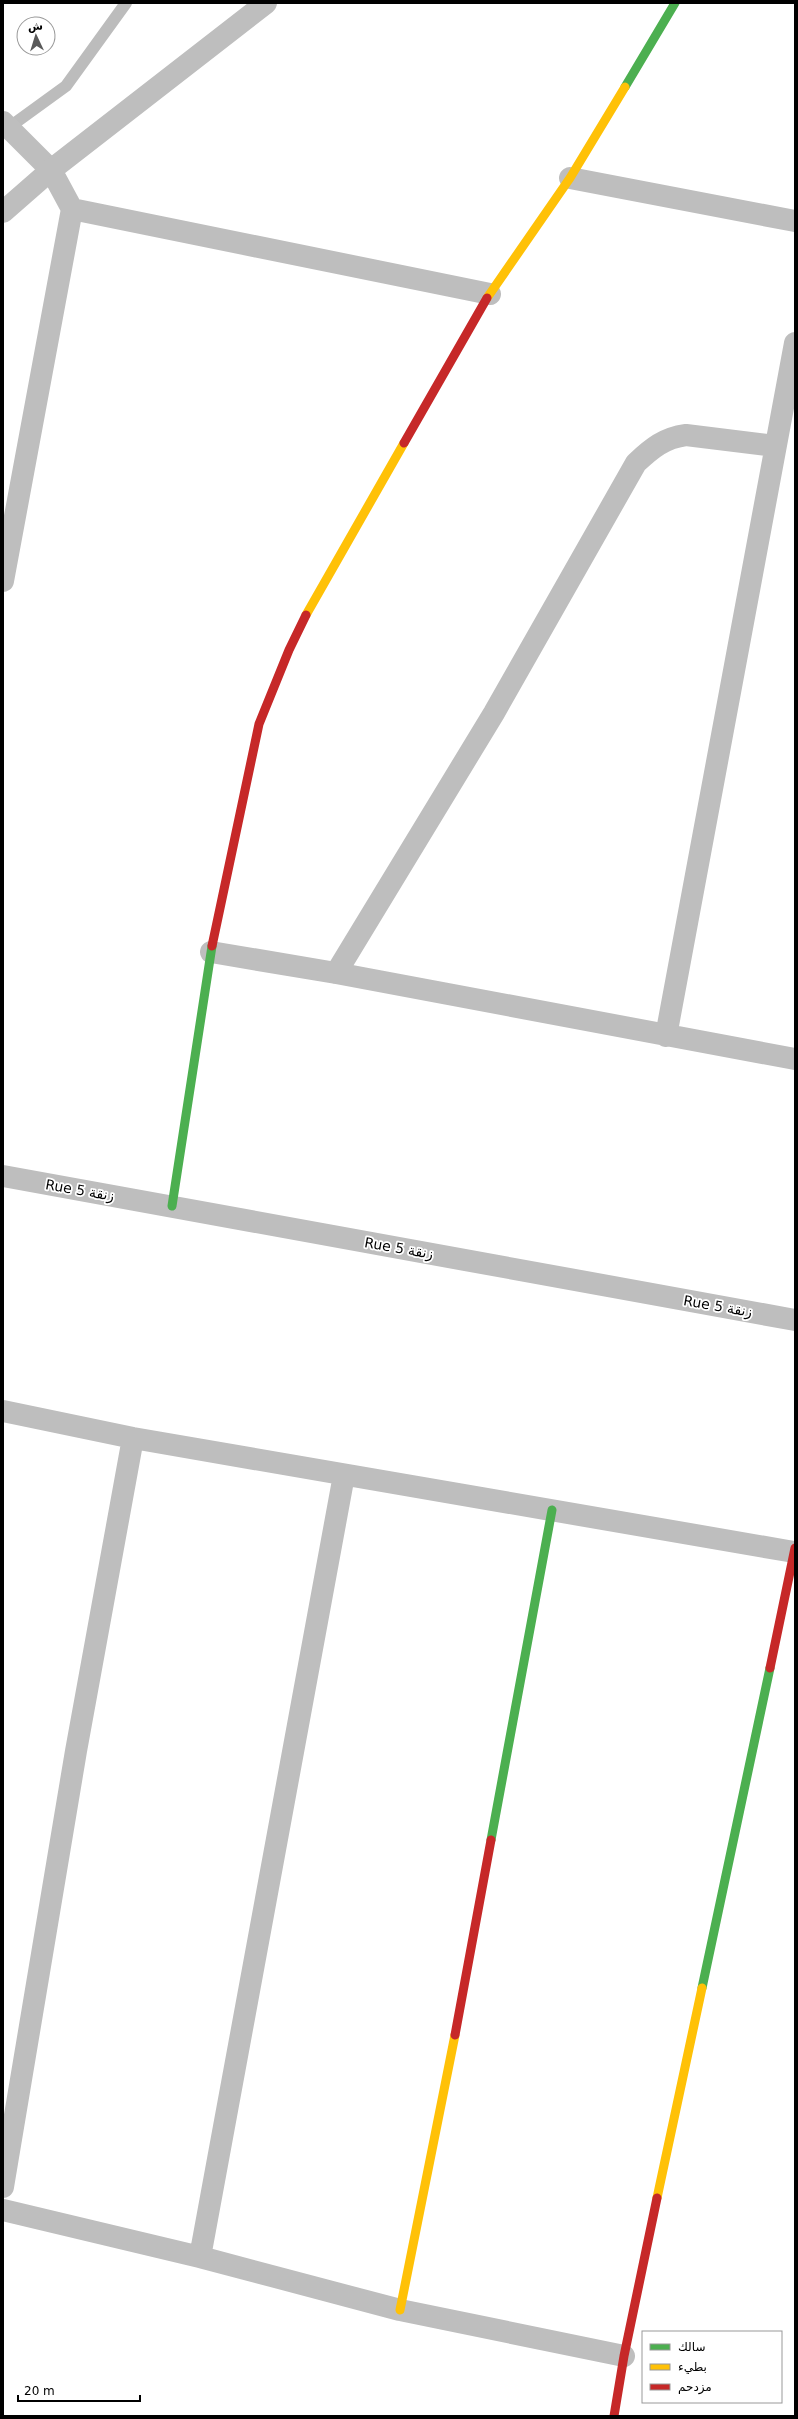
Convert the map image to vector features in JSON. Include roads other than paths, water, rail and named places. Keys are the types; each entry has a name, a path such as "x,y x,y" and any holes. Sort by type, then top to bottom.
{"street":[{"path":"3,212 50,170 266,3"},
{"path":"172,1206 211,952 259,724 271,690 315,598 490,294 570,178 675,3"},
{"path":"3,122 50,170 72,209 10,507 3,581"},
{"path":"570,178 795,221"},
{"path":"72,209 490,294"},
{"path":"666,1036 795,343"},
{"path":"336,973 494,712 636,463 654,446 672,437 686,435 775,446"},
{"path":"211,952 336,973 795,1059"},
{"name":"Rue 5 زنقة","path":"3,1176 795,1320"},
{"path":"3,1411 133,1438 344,1475 794,1550 624,2356 614,2416"},
{"path":"3,2187 76,1751 133,1438"},
{"path":"200,2257 344,1475"},
{"path":"400,2310 462,1999 552,1510"},
{"path":"3,2210 200,2257 400,2310 624,2356"}],"waterway":[{"path":"4,131 66,86 126,3"}]}
